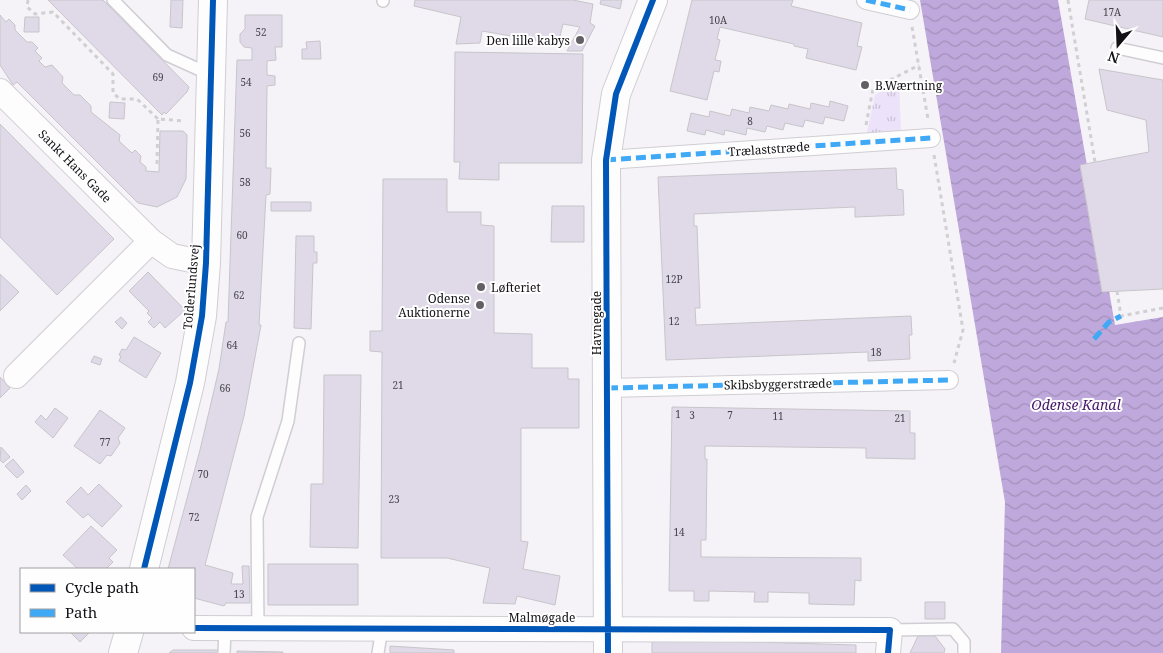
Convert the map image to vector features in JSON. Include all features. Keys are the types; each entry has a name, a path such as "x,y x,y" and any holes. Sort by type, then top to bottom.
{"street":[{"name":"Tolderlundsvej","path":"144,568 190,383 202,316 206,263 209,74 213,0"},
{"name":"Havnegade","path":"609,641 606,160 616,94 653,0"},
{"path":"866,0 910,10"},
{"name":"Sankt Hans Gade","path":"0,91 150,241 172,256 206,263"},
{"name":"Trælaststræde","path":"606,160 931,138"},
{"path":"16,376 150,241"},
{"name":"Skibsbyggerstræde","path":"608,388 949,380"},
{"name":"Malmøgade","path":"195,628 258,630 382,628 609,641 890,630"},
{"path":"888,653 890,630"},
{"path":"123,653 128,633"}],"lane":[{"path":"113,0 167,55 209,74"},
{"path":"1117,48 1163,58"},
{"path":"258,630 257,517 288,421 299,343"},
{"path":"378,653 382,628"},
{"path":"224,653 225,629"},
{"path":"890,630 953,629 964,642 964,653"}],"path":[{"path":"28,0 27,7 35,14 53,12 113,74 113,93 120,98 137,99 158,119 182,121"},
{"path":"1068,0 1095,162"},
{"path":"910,10 963,330 949,380"},
{"path":"862,142 873,89 919,65"},
{"path":"157,164 158,119"},
{"path":"1117,291 1121,316 1163,308"}],"green space":[{"path":"899,80 901,134 866,137 875,95"}],"water":[{"name":"Odense Kanal","path":"920,0 1058,0 1115,325 1163,317 1163,653 1001,653 1005,502"}],"building":[{"path":"48,0 103,0 189,87 187,92 166,114 164,112 162,115"},
{"path":"171,0 183,0 182,28 170,27"},
{"path":"415,0 573,0 593,4 590,23 595,26 582,51 567,51 580,27 563,24 558,44 482,31 480,43 456,44 461,17 414,6"},
{"path":"601,0 622,0 620,9 600,4"},
{"path":"692,0 793,0 791,6 862,23 857,46 862,47 856,70 806,58 808,49 794,46 794,44 720,27 717,39 720,40 715,60 721,61 719,72 714,71 707,100 670,91"},
{"path":"1089,0 1163,0 1163,37 1085,19"},
{"path":"0,15 6,22 9,19 15,25 15,30 27,42 32,42 38,48 35,51 42,58 39,61 45,67 52,65 63,77 62,83 74,95 80,95 91,106 91,112 120,135 119,141 132,153 135,150 141,156 140,162 146,167 146,171 159,172 160,131 183,131 187,135 186,179 177,197 157,207 138,203 17,82 13,85 0,65"},
{"path":"245,15 282,15 282,47 275,47 276,60 267,61 267,75 275,76 275,85 267,86 266,168 271,168 270,194 266,195 259,325 261,325 244,416 205,565 233,573 231,584 243,584 242,566 249,566 250,603 226,603 224,606 195,598 195,568 168,568 200,450 219,369 226,322 228,322 237,60 252,60 252,48 244,47 240,42 240,34 245,29"},
{"path":"25,17 39,17 39,32 24,32"},
{"path":"320,41 321,59 302,59 302,49 307,49 306,42"},
{"path":"455,52 583,54 582,163 499,163 499,180 459,179 460,162 454,162"},
{"path":"1099,69 1163,80 1163,289 1102,292 1080,165 1149,152 1146,120 1107,110"},
{"path":"830,101 848,106 844,121 825,117 823,124 805,120 803,127 785,123 783,130 767,126 765,132 747,128 746,135 725,130 724,135 706,130 705,135 687,131 691,113 709,117 710,111 730,116 732,109 749,113 750,107 769,111 771,105 788,109 789,104 810,109 811,103 829,107"},
{"path":"110,102 125,103 124,119 109,118"},
{"path":"0,124 114,239 57,295 0,237"},
{"path":"896,168 897,189 903,190 904,215 855,217 855,207 694,214 694,226 697,226 700,308 695,308 696,325 911,316 912,335 909,335 910,359 868,361 868,352 666,360 658,177"},
{"path":"383,179 447,179 447,212 481,212 481,225 494,226 494,333 532,334 532,368 568,368 568,379 579,379 579,428 521,428 521,541 528,542 523,569 560,576 555,605 517,596 515,604 483,603 490,568 447,558 381,558 382,352 370,351 370,331 382,331"},
{"path":"271,202 311,202 311,211 271,211"},
{"path":"552,206 584,206 584,242 551,242"},
{"path":"296,236 314,236 314,252 317,252 317,263 313,263 311,329 294,328"},
{"path":"148,272 185,310 165,328 160,322 154,328 148,322 152,318 147,313 149,311 129,291"},
{"path":"0,274 19,292 0,311"},
{"path":"121,317 127,323 122,329 115,322"},
{"path":"134,337 161,353 146,378 119,361 122,349 126,350"},
{"path":"94,356 102,359 100,365 91,362"},
{"path":"324,375 361,375 358,548 310,547 311,484 323,484"},
{"path":"0,377 10,388 0,398"},
{"path":"672,407 910,411 910,433 915,433 915,459 866,458 866,448 705,446 705,459 707,459 706,540 701,540 701,557 861,558 861,581 855,580 854,605 809,604 809,593 768,592 768,602 754,602 755,592 709,591 709,601 694,601 694,591 669,591"},
{"path":"55,408 68,418 53,438 35,422 41,415 46,420"},
{"path":"100,410 125,428 118,438 120,443 111,456 107,455 100,464 74,446"},
{"path":"1,447 10,457 3,463 0,460"},
{"path":"13,459 24,472 17,478 5,466"},
{"path":"99,484 122,506 102,527 88,514 83,518 66,502 81,487 88,495"},
{"path":"26,485 31,491 22,500 17,494"},
{"path":"91,526 117,550 109,558 113,562 107,568 77,568 63,555"},
{"path":"268,564 358,564 358,605 268,605"},
{"path":"925,602 945,602 945,619 925,619"},
{"path":"71,633 89,633 80,642"},
{"path":"918,636 935,636 945,649 944,653 910,653"},
{"path":"652,639 856,645 856,653 652,653"},
{"path":"390,646 454,650 454,653 390,653"},
{"path":"173,650 220,650 220,653 169,653"},
{"path":"237,651 283,652 283,653 237,653"}],"marked path":[{"path":"866,0 910,10"},
{"path":"606,160 931,138"},
{"path":"1094,339 1109,322 1121,316"},
{"path":"608,388 949,380"}],"cycle path":[{"path":"144,568 190,383 202,316 206,263 213,0"},
{"path":"608,653 606,160 616,94 653,0"},
{"path":"195,628 890,630 888,653"}],"place":[{"name":"Den lille kabys","path":"580,40"},
{"name":"B.Wærtning","path":"865,85"},
{"name":"Løfteriet","path":"481,287"},
{"name":"Odense Auktionerne","path":"480,305"}]}
